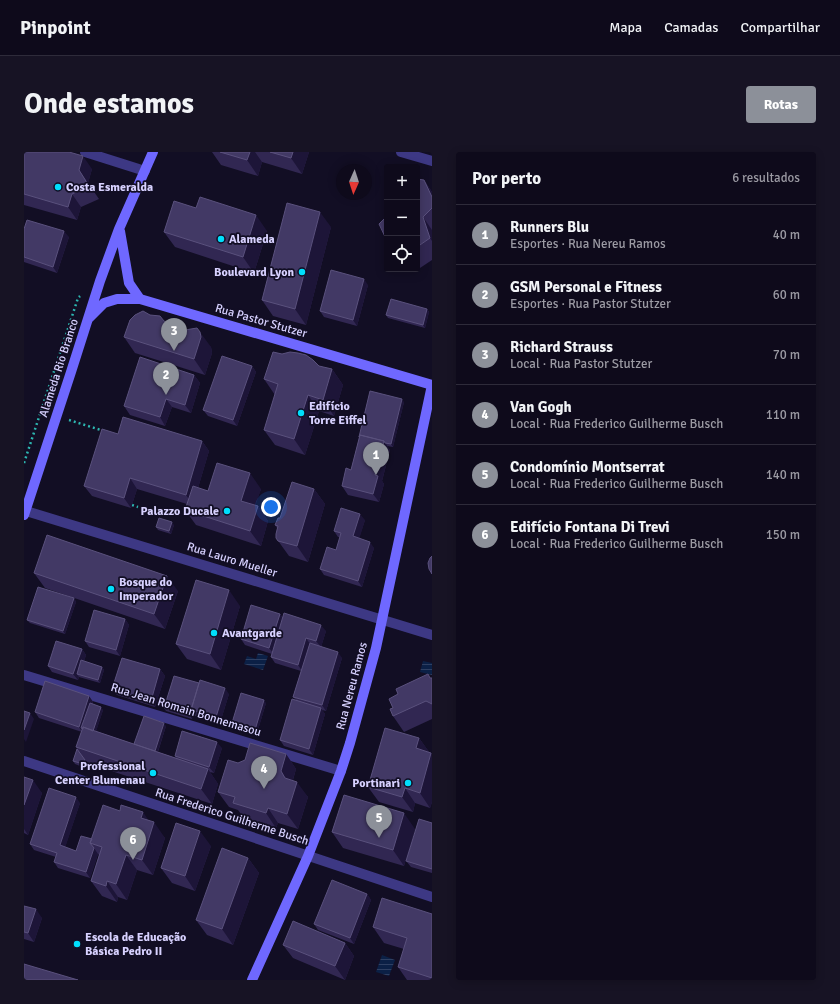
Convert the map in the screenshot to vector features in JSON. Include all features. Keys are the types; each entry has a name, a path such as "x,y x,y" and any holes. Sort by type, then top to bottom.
{"main road":[{"name":"Alameda Rio Branco","path":"25,512 100,281 119,229 153,152"},
{"path":"119,229 129,283 140,299"},
{"name":"Rua Pastor Stutzer","path":"88,319 104,303 117,299 140,299 432,384"},
{"name":"Rua Nereu Ramos","path":"252,980 308,856 341,771 352,736 383,620 432,384"}],"street":[{"path":"85,152 145,171"},
{"path":"401,152 432,161"},
{"name":"Rua Lauro Mueller","path":"25,512 432,636"},
{"name":"Rua Jean Romain Bonnemasou","path":"24,675 341,771"},
{"name":"Rua Frederico Guilherme Busch","path":"24,761 432,897"}],"path":[{"path":"24,464 78,298 100,281"},
{"path":"57,416 107,432"},
{"path":"132,505 138,507"}],"water":[{"path":"258,653 268,656 263,670 244,664 247,656 256,659"},
{"path":"423,661 432,663 432,675 420,672"},
{"path":"382,955 395,960 389,976 376,972"}],"building":[{"name":"Costa Esmeralda","path":"24,152 69,152 83,156 79,170 89,186 72,194 68,207 24,194"},
{"path":"220,152 250,152 247,160"},
{"path":"270,152 293,152 291,158"},
{"path":"420,179 424,180 432,197 432,208 423,217 430,238 420,245"},
{"path":"200,197 256,215 243,257 164,232 174,201 196,208"},
{"path":"287,203 320,212 295,309 262,300"},
{"path":"384,219 384,235 379,224"},
{"path":"27,220 64,231 53,267 24,257 24,229"},
{"path":"331,270 364,279 353,320 320,311"},
{"path":"391,299 427,309 423,325 386,315"},
{"path":"143,311 150,315 160,316 164,321 174,327 185,330 197,328 201,337 194,359 124,337 130,320 135,315"},
{"path":"273,352 282,354 290,352 306,355 319,366 332,369 323,400 308,395 294,439 264,430 278,384 264,379"},
{"path":"222,356 252,366 233,420 203,410"},
{"path":"140,357 194,375 185,405 166,399 160,417 124,406"},
{"path":"370,391 402,399 391,444 360,435 359,437"},
{"path":"123,417 202,441 186,495 130,478 124,498 84,486 102,429 118,434"},
{"path":"360,435 384,441 375,475 378,476 373,494 342,486 346,468 351,470"},
{"path":"217,463 250,473 241,501 258,506 250,531 185,510 193,486 208,491"},
{"path":"292,482 314,489 297,546 278,541 276,538 278,526 275,525 278,518 280,518"},
{"path":"341,508 360,514 353,536 370,542 358,581 320,569 327,547 336,550 341,533 334,531"},
{"path":"159,518 172,522 169,531 156,527"},
{"name":"Bosque do Imperador","path":"47,535 167,576 154,614 34,573"},
{"path":"432,556 432,574 428,563"},
{"path":"196,580 229,590 210,654 176,644"},
{"path":"38,587 74,598 63,631 27,620"},
{"path":"251,605 280,614 269,648 241,639"},
{"path":"94,610 125,619 116,650 85,641"},
{"path":"284,613 321,625 316,641 306,638 298,665 271,657"},
{"path":"56,641 82,649 73,674 48,666"},
{"path":"310,643 338,652 322,705 293,697"},
{"path":"122,658 160,669 151,701 112,689"},
{"path":"81,660 102,667 98,680 77,674"},
{"path":"428,674 430,678 432,678 432,704 426,701 393,716 390,709 393,708 389,699 398,694 396,689"},
{"path":"174,676 199,683 190,715 164,708"},
{"path":"200,680 225,688 216,717 191,710"},
{"path":"45,681 89,696 79,727 35,712"},
{"path":"241,693 264,700 255,730 232,723"},
{"path":"292,699 321,708 309,749 280,740"},
{"path":"90,703 101,707 93,731 83,727 83,729 81,728"},
{"path":"24,711 30,713 24,730"},
{"path":"144,716 164,723 155,751 134,744"},
{"path":"83,727 208,769 201,789 76,747"},
{"path":"385,728 419,738 416,748 431,753 420,793 405,788 402,797 368,787"},
{"path":"182,731 217,742 209,767 175,756"},
{"path":"250,743 286,754 281,771 285,778 297,782 287,814 268,808 266,813 233,803 235,797 218,792 228,760 238,763 245,760"},
{"path":"77,749 85,760 83,764 73,761"},
{"path":"24,777 33,780 24,805"},
{"path":"49,788 76,797 60,845 76,851 81,836 92,839 90,843 94,848 86,872 54,862 57,853 30,844"},
{"path":"344,795 404,813 393,850 332,832"},
{"path":"103,805 120,811 121,805 143,812 141,818 154,822 142,860 126,855 116,884 107,881 106,886 91,881 102,847 90,843"},
{"path":"419,819 432,823 432,869 406,861"},
{"path":"176,823 200,831 185,876 161,868"},
{"path":"222,848 248,858 222,929 196,920"},
{"path":"332,880 367,894 350,938 314,924"},
{"path":"382,898 432,914 432,978 398,967 407,938 373,927"},
{"path":"24,906 36,909 28,933 24,932"},
{"path":"293,921 345,943 335,966 283,945"},
{"path":"24,964 78,980 24,980"}],"place":[{"name":"Costa Esmeralda","path":"58,187"},
{"name":"Alameda","path":"221,239"},
{"name":"Boulevard Lyon","path":"302,272"},
{"name":"Richard Strauss","path":"174,351"},
{"name":"GSM Personal e Fitness","path":"166,395"},
{"name":"Edifício Torre Eiffel","path":"301,413"},
{"name":"Runners Blu","path":"376,475"},
{"name":"Palazzo Ducale","path":"227,511"},
{"name":"Bosque do Imperador","path":"111,589"},
{"name":"Avantgarde","path":"214,633"},
{"name":"Professional Center Blumenau","path":"153,773"},
{"name":"Portinari","path":"408,783"},
{"name":"Van Gogh","path":"264,789"},
{"name":"Condomínio Montserrat","path":"379,838"},
{"name":"Edifício Fontana Di Trevi","path":"133,860"},
{"name":"Escola de Educação Básica Pedro II","path":"77,944"}]}
